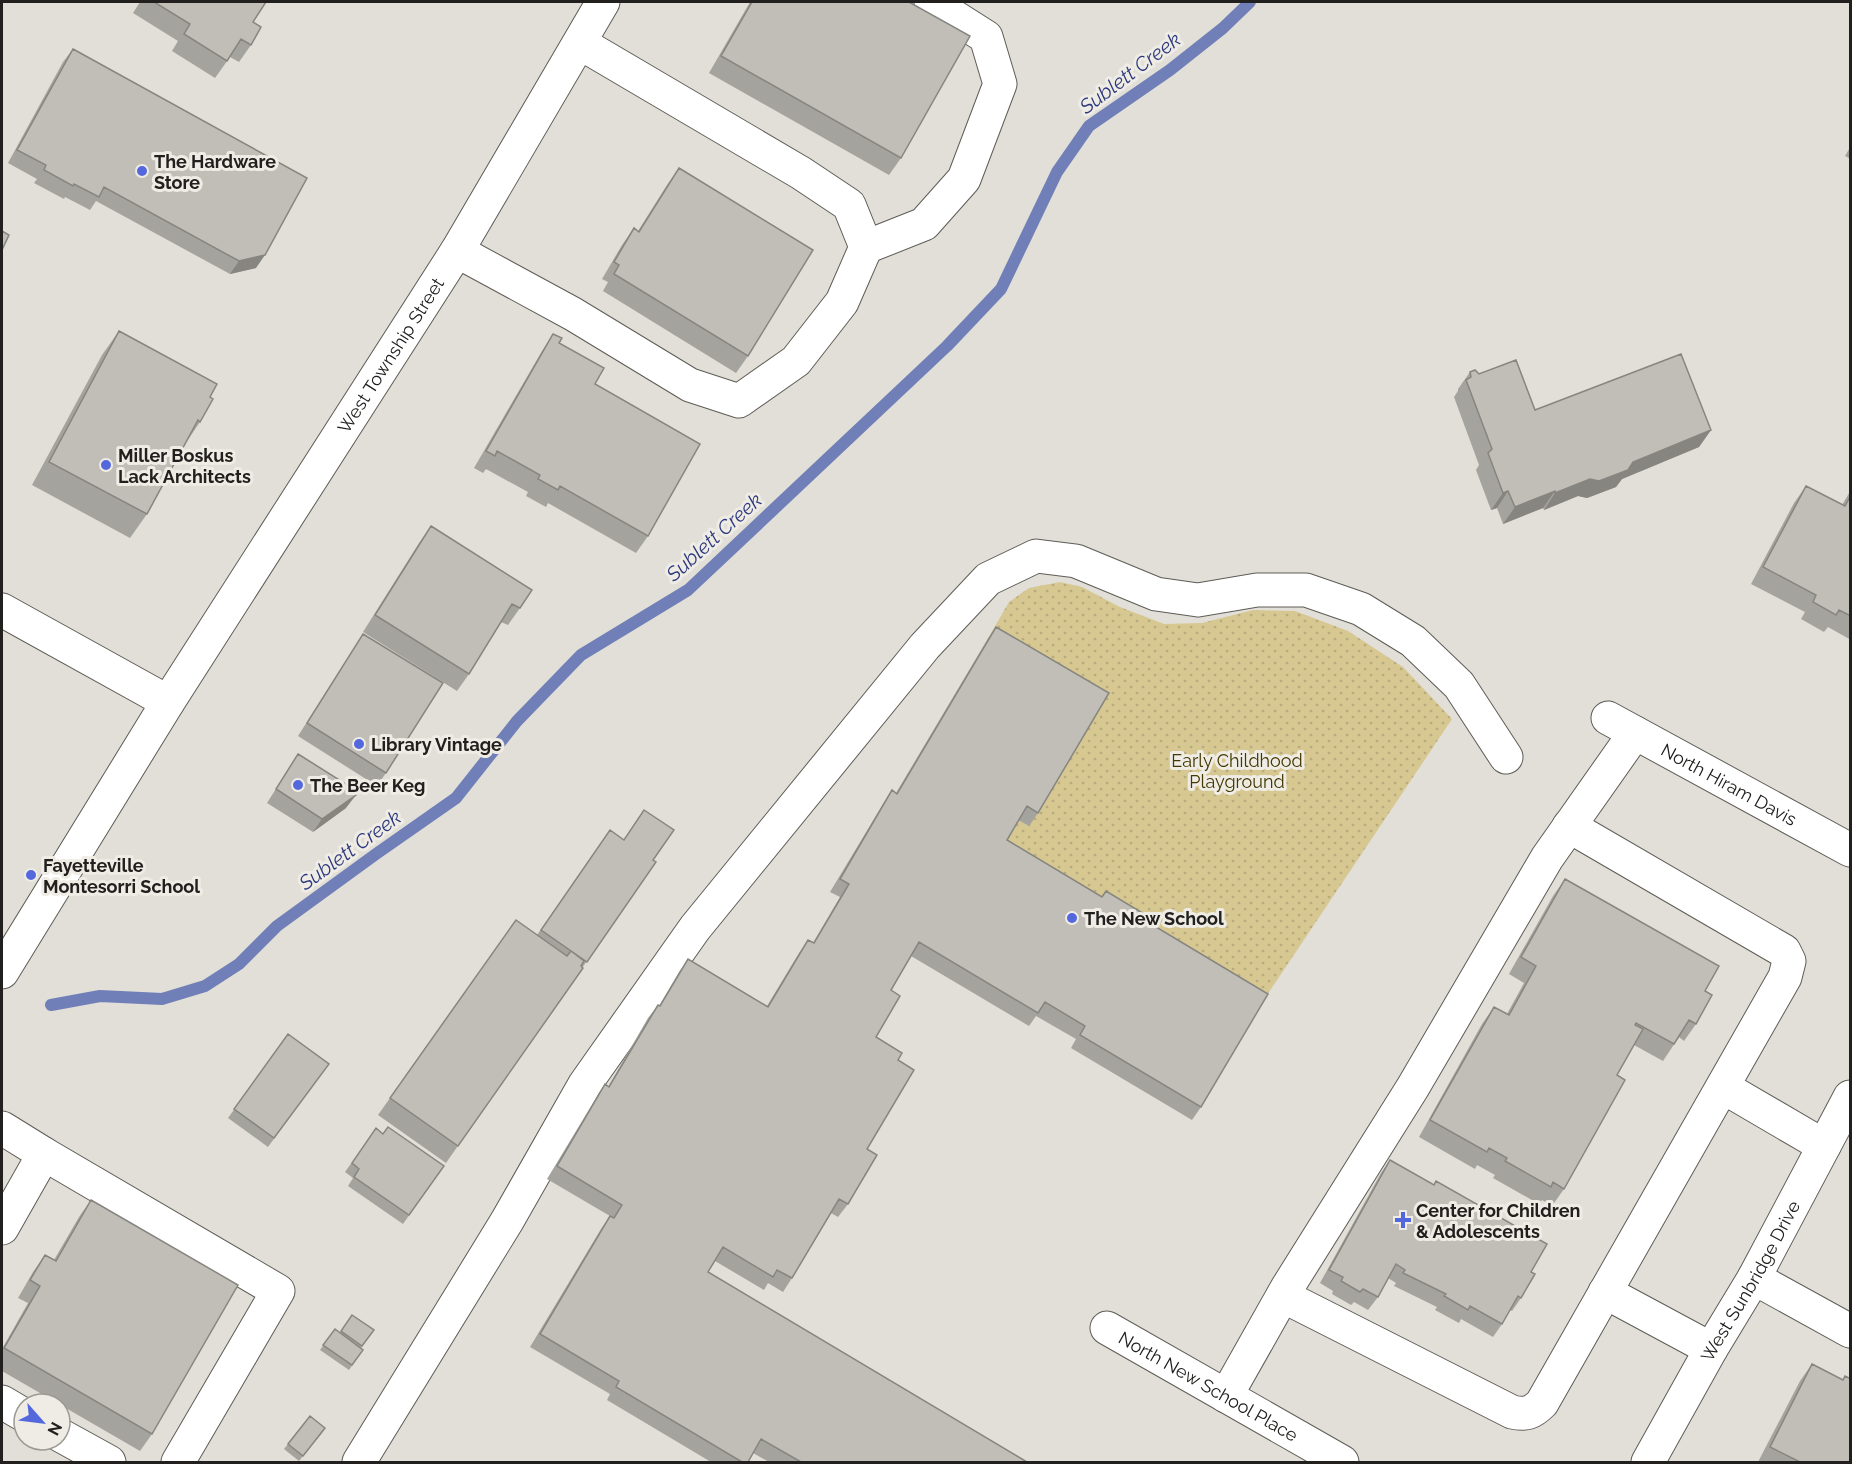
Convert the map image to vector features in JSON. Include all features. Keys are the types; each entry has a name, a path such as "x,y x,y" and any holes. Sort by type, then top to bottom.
{"street":[{"name":"West Township Street","path":"2,972 168,702 457,251 603,2"},
{"path":"457,251 573,314 690,385 739,401 796,361 842,302 866,247 924,224 964,179 1000,84 986,37 931,2"},
{"path":"580,43 801,173 849,205 866,247"},
{"path":"359,1462 507,1221 585,1084 695,928 925,646 988,579 1036,556 1076,561 1156,594 1198,600 1257,590 1306,590 1362,609 1413,641 1459,685 1506,757"},
{"path":"2,610 168,702"},
{"name":"North Hiram Davis","path":"1569,826 1621,725 1851,850"},
{"path":"1226,1396 1283,1296 1413,1087 1546,858 1569,826 1784,951 1789,961 1785,977 1542,1403 1533,1412 1524,1414 1512,1412 1283,1296"},
{"path":"1723,1087 1824,1146"},
{"name":"West Sunbridge Drive","path":"1648,1462 1711,1349 1754,1278 1851,1097"},
{"path":"2,1128 278,1291 178,1462"},
{"path":"2,1228 44,1154"},
{"path":"1754,1278 1851,1331"},
{"path":"1605,1292 1711,1349"},
{"name":"North New School Place","path":"1107,1328 1342,1462"},
{"path":"72,1442 109,1462"}],"green space":[{"name":"Early Childhood Playground","path":"1060,582 1082,587 1120,607 1164,624 1202,623 1253,610 1295,611 1348,631 1403,667 1452,719 1259,1007 997,853 1017,819 1029,826 987,640 1009,602 1029,588"}],"building":[{"path":"154,2 266,2 253,22 261,27 251,45 241,39 227,61 184,34 190,24"},
{"path":"752,2 909,2 970,36 901,158 721,56"},
{"name":"The Hardware Store","path":"73,49 307,178 265,255 239,261 104,187 99,197 74,184 73,186 44,170 46,165 17,150"},
{"path":"679,168 813,250 748,356 614,274 619,265 614,262 634,228 639,232"},
{"path":"2,231 9,235 2,250"},
{"name":"Miller Boskus Lack Architects","path":"119,331 217,384 210,397 213,399 200,422 198,420 147,514 49,462"},
{"path":"553,334 562,338 559,343 604,368 595,384 700,444 648,536 560,486 558,490 538,479 540,475 497,451 495,456 486,451"},
{"path":"1681,354 1711,430 1633,462 1628,470 1599,481 1590,479 1515,507 1508,491 1503,493 1488,453 1492,449 1466,380 1471,377 1470,372 1475,370 1479,374 1516,360 1535,410"},
{"path":"1806,486 1845,506 1851,495 1851,616 1839,610 1836,615 1813,602 1816,595 1763,567"},
{"path":"431,526 532,590 520,608 512,604 469,674 375,615"},
{"path":"996,627 1109,693 1038,813 1027,806 1007,840 1102,897 1106,891 1154,920 1151,924 1268,994 1201,1107 1080,1035 1085,1026 1045,1002 1038,1013 919,942 891,990 900,996 876,1037 902,1053 898,1060 914,1070 867,1149 877,1155 848,1204 839,1199 792,1278 777,1270 773,1277 723,1247 708,1272 1027,1462 801,1462 761,1439 748,1462 742,1462 616,1387 619,1381 540,1334 610,1216 614,1218 622,1205 557,1166 605,1084 609,1087 688,959 768,1007 808,940 814,943 849,884 840,879 892,790 897,794"},
{"path":"363,634 443,683 386,773 307,723"},
{"path":"298,754 357,791 356,795 322,819 276,789"},
{"path":"644,810 674,830 653,860 656,862 587,962 541,930 610,830 624,840"},
{"path":"1565,879 1719,966 1705,991 1712,995 1696,1024 1689,1020 1674,1044 1636,1023 1635,1025 1643,1029 1617,1075 1625,1080 1564,1189 1553,1182 1551,1187 1505,1161 1507,1158 1489,1148 1487,1152 1430,1120 1494,1007 1509,1015 1536,966 1521,957"},
{"path":"516,920 567,956 571,951 584,961 581,966 583,968 458,1146 390,1098"},
{"path":"288,1034 329,1064 274,1138 234,1109"},
{"path":"388,1127 444,1166 409,1215 354,1177 359,1169 352,1163 376,1128 383,1134"},
{"path":"1390,1160 1434,1185 1436,1181 1547,1244 1531,1272 1535,1274 1521,1298 1518,1296 1502,1324 1470,1306 1468,1310 1444,1296 1446,1294 1403,1273 1405,1270 1396,1264 1378,1297 1363,1289 1360,1292 1341,1281 1343,1277 1329,1270"},
{"path":"91,1200 238,1285 152,1434 4,1348 40,1286 30,1280 45,1255 56,1261"},
{"path":"352,1315 374,1330 362,1346 341,1331"},
{"path":"335,1329 363,1350 352,1365 323,1345"},
{"path":"1812,1364 1843,1380 1845,1376 1851,1379 1851,1462 1800,1462 1770,1447"},
{"path":"310,1416 325,1428 303,1456 288,1444"}],"waterway":[{"name":"Sublett Creek","path":"51,1005 100,996 162,999 205,986 239,964 277,926 456,798 517,721 581,655 688,590 947,346 1001,289 1057,172 1089,126 1170,70 1223,28 1250,2"}],"place":[{"name":"The Hardware Store","path":"142,171"},
{"name":"Miller Boskus Lack Architects","path":"106,465"},
{"name":"Library Vintage","path":"359,744"},
{"name":"The Beer Keg","path":"298,785"},
{"name":"Fayetteville Montesorri School","path":"31,875"},
{"name":"The New School","path":"1072,918"},
{"name":"Center for Children & Adolescents","path":"1403,1220"}]}
